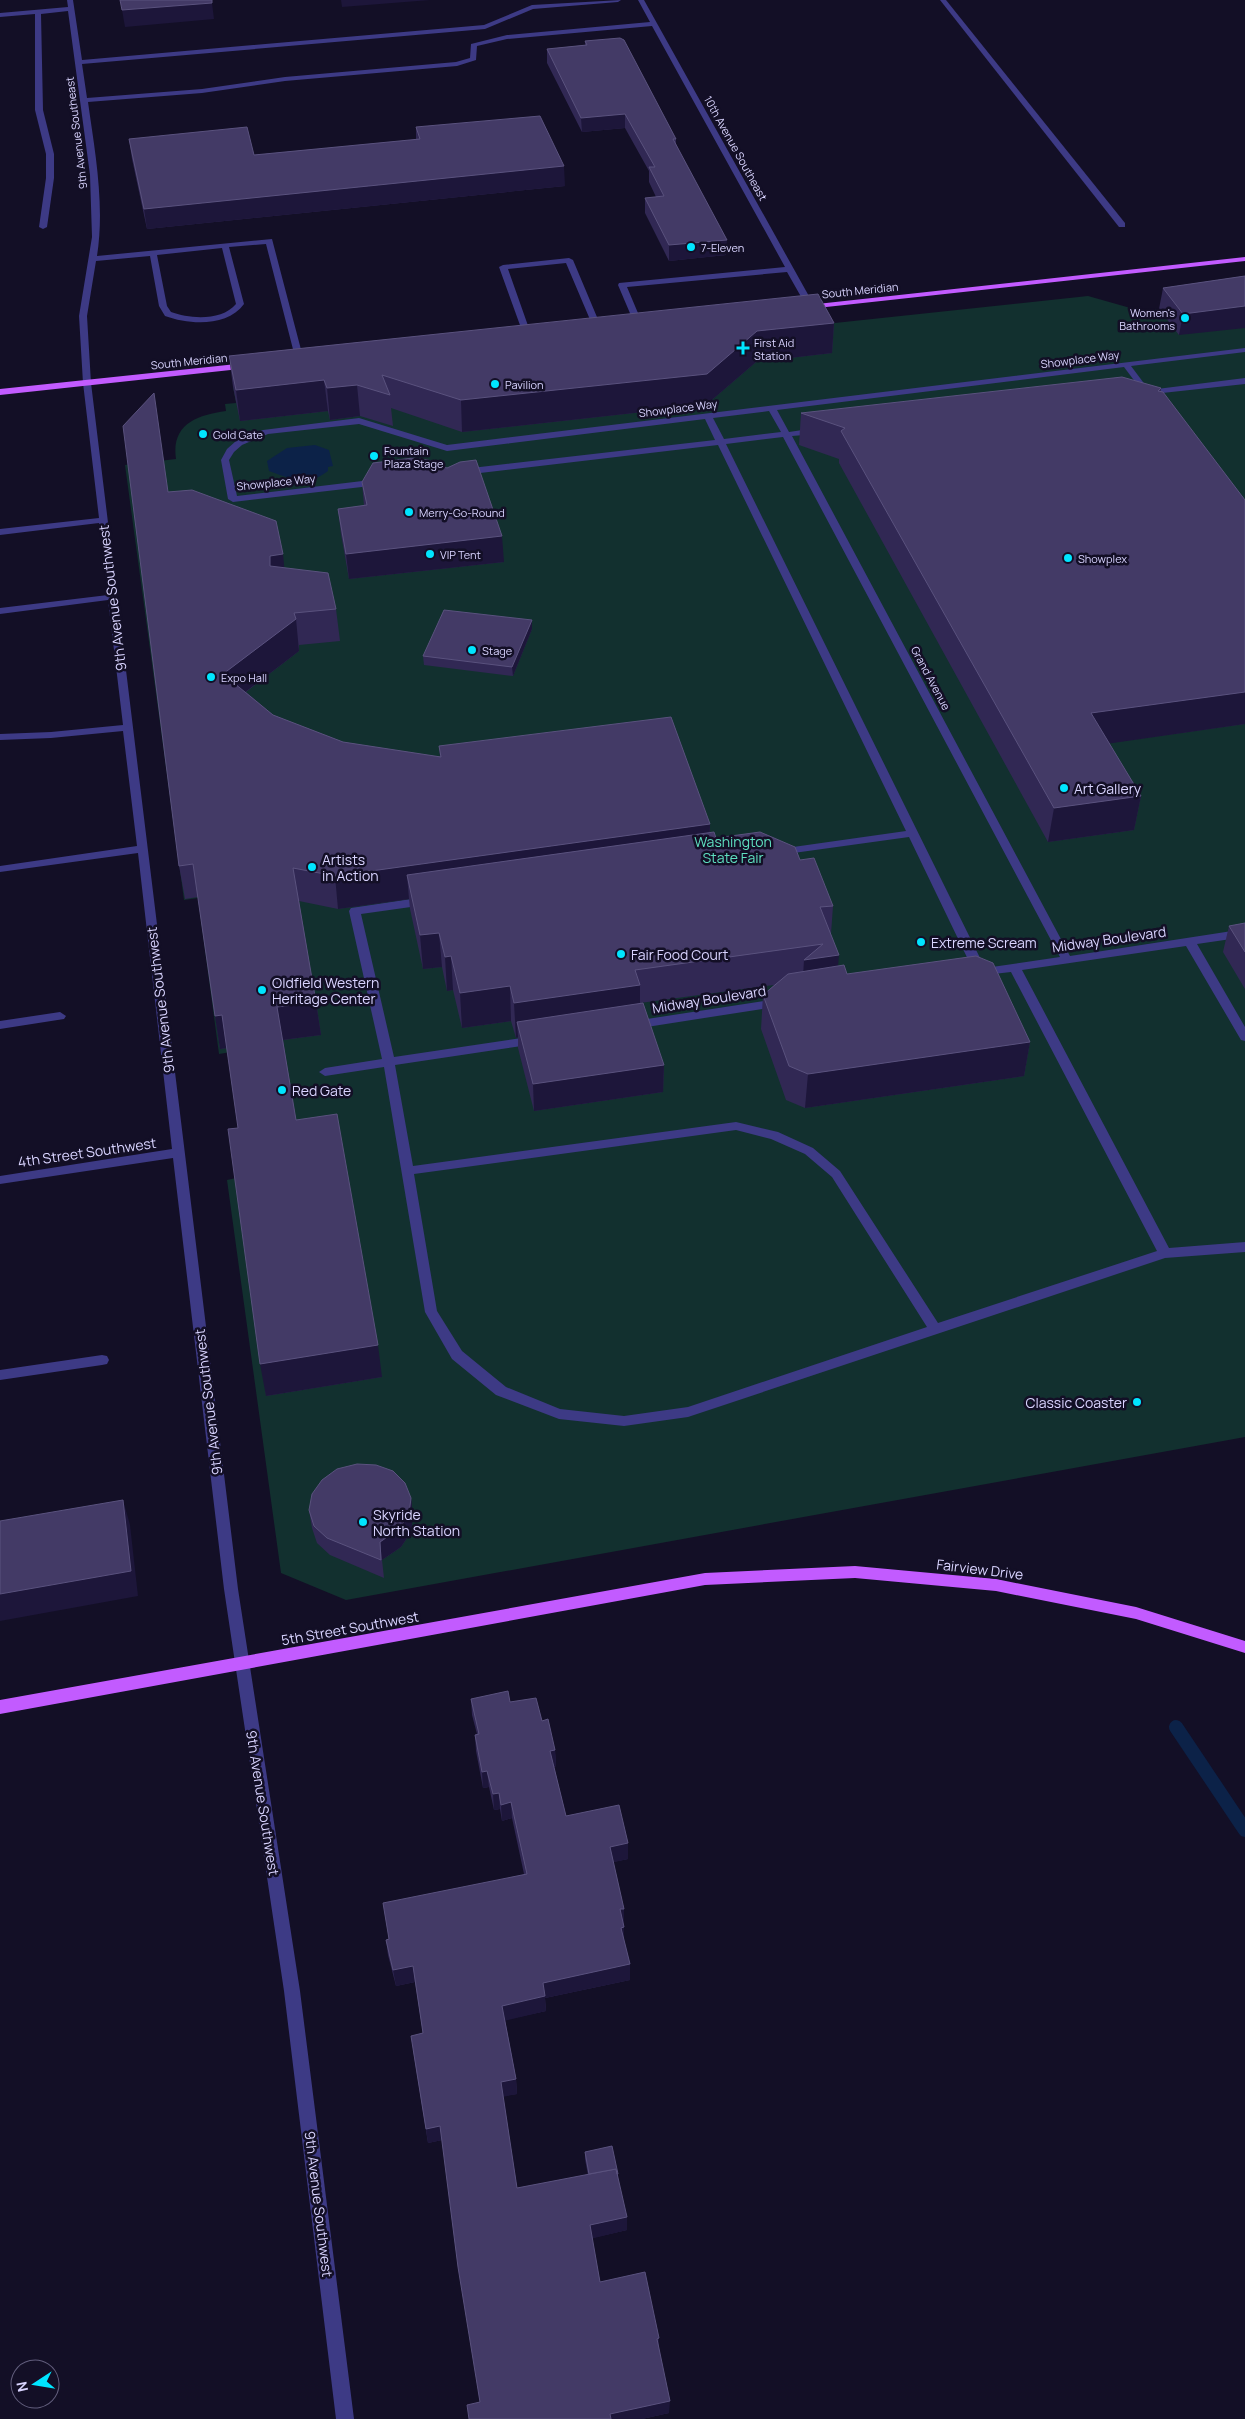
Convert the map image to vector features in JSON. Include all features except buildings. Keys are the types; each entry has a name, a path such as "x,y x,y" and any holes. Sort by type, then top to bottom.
{"main road":[{"name":"South Meridian","path":"802,308 1245,259"},
{"path":"588,330 602,329"},
{"path":"524,337 538,336"},
{"path":"291,362 310,360"},
{"name":"South Meridian","path":"0,392 253,366"},
{"name":"Fairview Drive","path":"705,1579 855,1572 996,1584 1136,1613 1245,1647"},
{"name":"5th Street Southwest","path":"0,1707 242,1665 705,1579"}],"street":[{"name":"9th Avenue Southeast","path":"70,0 94,175 96,237 83,316 87,383"},
{"path":"79,62 484,28 532,7 618,0"},
{"name":"10th Avenue Southeast","path":"641,0 811,307"},
{"path":"943,0 1122,225"},
{"path":"0,15 72,10"},
{"path":"38,12 39,110 50,154 50,178 43,227"},
{"path":"84,100 202,91 285,79 457,64 474,59 473,45 506,36 654,24"},
{"path":"92,259 268,242 300,361"},
{"path":"153,253 163,306 168,314 189,319 214,318 236,311 240,304 225,246"},
{"path":"524,337 503,266 569,260 602,329"},
{"path":"640,325 622,285 790,269"},
{"name":"Showplace Way","path":"386,481 233,499 225,460 239,443 266,432 359,421 447,448 1245,350"},
{"path":"1126,365 1150,396"},
{"path":"1137,393 1150,396 1245,381"},
{"name":"9th Avenue Southwest","path":"87,383 231,1589 292,1990 345,2419"},
{"name":"Grand Avenue","path":"772,408 1067,960"},
{"path":"708,416 913,833 766,854"},
{"path":"453,473 825,430"},
{"path":"0,532 103,520"},
{"path":"0,611 112,597"},
{"path":"0,737 51,735 128,727"},
{"name":"Midway Boulevard","path":"913,833 977,973 1245,933"},
{"path":"0,869 142,850"},
{"path":"433,900 355,911 389,1062 431,1312 457,1356 501,1391 559,1414 624,1422 688,1412 1165,1253 1245,1247"},
{"path":"1190,942 1245,1037"},
{"path":"1015,968 1165,1253"},
{"name":"Midway Boulevard","path":"623,1027 788,1002"},
{"path":"0,1025 60,1016"},
{"path":"325,1072 545,1038"},
{"path":"407,1171 736,1126 774,1135 809,1151 836,1174 935,1329"},
{"name":"4th Street Southwest","path":"0,1180 178,1153"},
{"path":"0,1375 102,1360"}],"green space":[{"name":"Washington State Fair","path":"1245,280 1245,1437 346,1600 281,1573 227,1180 236,1178 249,1149 231,1052 219,1054 198,898 184,900 125,465 176,459 175,447 177,438 182,430 188,424 205,415 226,411 225,404 236,403 233,387 1088,296 1141,311 1209,303"}],"water":[{"path":"315,445 329,450 333,466 328,467 328,471 320,476 313,479 299,480 269,471 267,461 287,448"}],"waterway":[{"path":"1176,1727 1245,1830"}],"place":[{"name":"7-Eleven","path":"691,247"},
{"name":"Women's Bathrooms","path":"1185,318"},
{"name":"First Aid Station","path":"743,348"},
{"name":"Pavilion","path":"495,384"},
{"name":"Gold Gate","path":"203,434"},
{"name":"Fountain Plaza Stage","path":"374,456"},
{"name":"Merry-Go-Round","path":"409,512"},
{"name":"VIP Tent","path":"430,554"},
{"name":"Showplex","path":"1068,558"},
{"name":"Stage","path":"472,650"},
{"name":"Expo Hall","path":"211,677"},
{"name":"Art Gallery","path":"1064,788"},
{"name":"Artists in Action","path":"312,867"},
{"name":"Extreme Scream","path":"921,942"},
{"name":"Fair Food Court","path":"621,954"},
{"name":"Oldfield Western Heritage Center","path":"262,990"},
{"name":"Red Gate","path":"282,1090"},
{"name":"Classic Coaster","path":"1137,1402"},
{"name":"Skyride North Station","path":"363,1522"}]}
